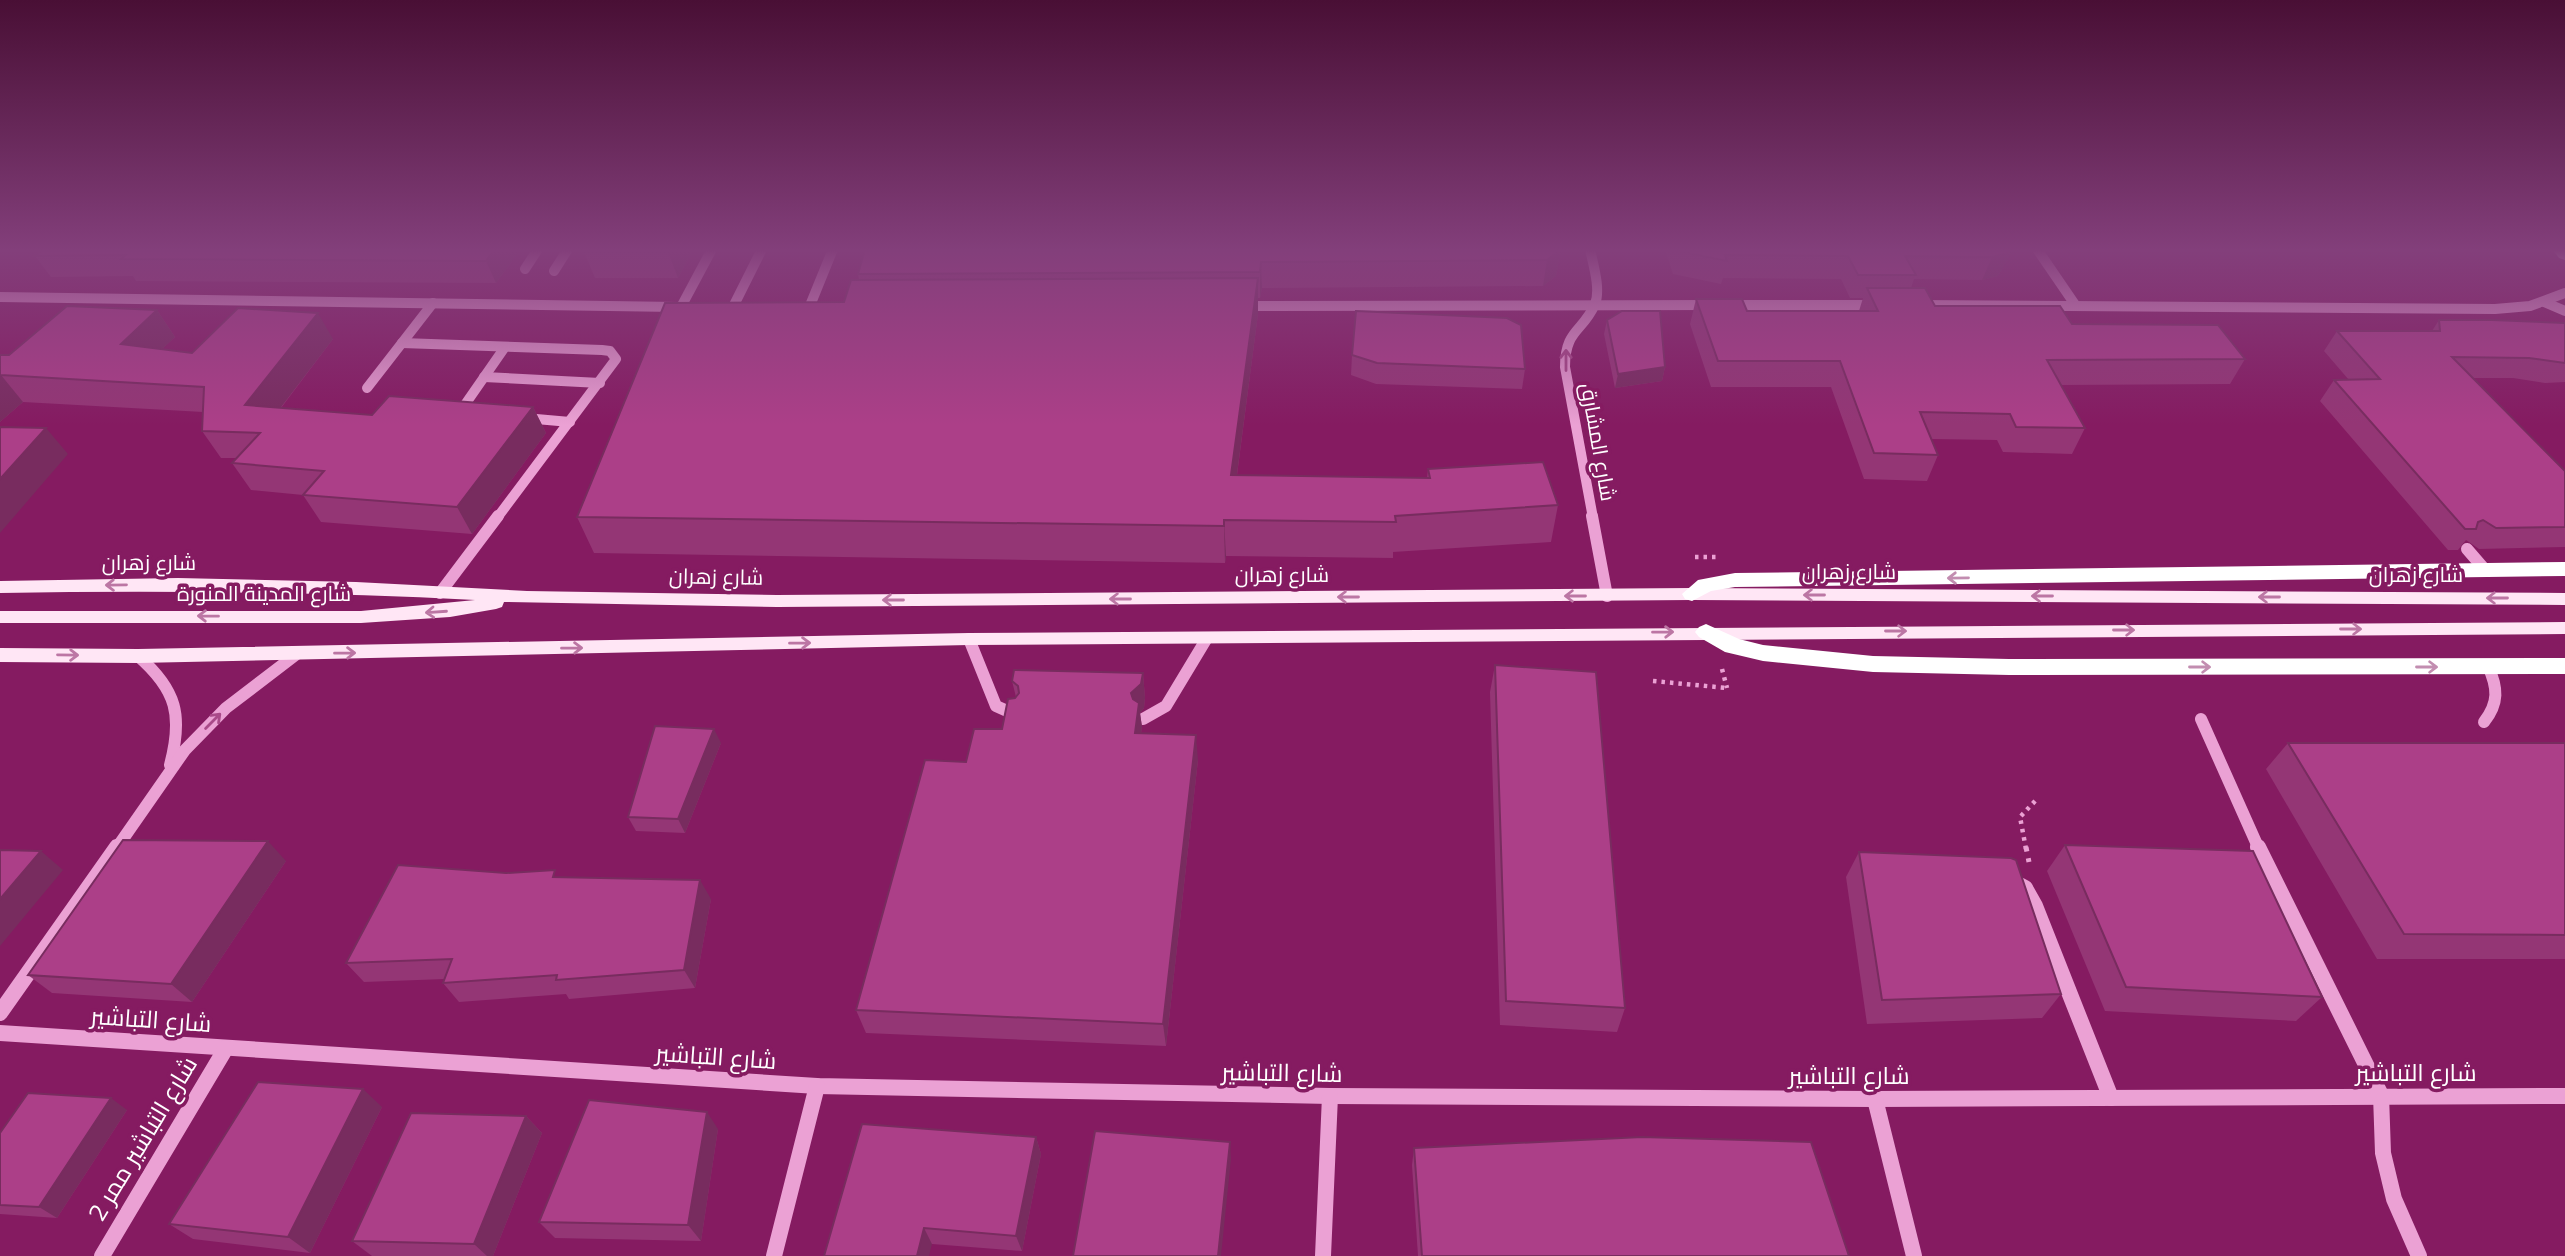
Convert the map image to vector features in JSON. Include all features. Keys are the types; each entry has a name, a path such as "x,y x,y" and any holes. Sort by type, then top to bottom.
{"highway":[{"path":"1692,594 1704,585 1735,580 2565,569"},
{"path":"1706,632 1733,646 1753,652 1806,659 1874,663 2009,667 2565,666"}],"main road":[{"name":"شارع زهران","path":"0,587 191,585 527,597 777,601 1692,594 2565,599"},
{"name":"شارع المدينة المنورة","path":"0,617 361,617 463,609 527,597"},
{"path":"0,655 138,656 969,639 2565,628"}],"street":[{"path":"367,388 429,308"},
{"path":"796,308 823,308"},
{"name":"شارع المشارق","path":"1592,308 1570,337 1565,351 1565,366 1607,596"},
{"path":"2301,308 2505,308"},
{"path":"402,343 610,351 616,359 440,593"},
{"path":"489,416 476,415 464,406 505,347"},
{"path":"484,377 600,383"},
{"path":"516,418 570,422"},
{"path":"2467,550 2486,571"},
{"path":"1143,719 1166,706 1207,638"},
{"path":"969,639 996,706 1016,715"},
{"path":"0,1013 168,772 226,708 298,653"},
{"path":"138,656 155,669 167,684 176,703 176,747 168,772"},
{"path":"2484,722 2497,702 2498,687 2488,666"},
{"path":"2201,719 2240,811 2381,1096 2386,1164 2394,1199 2418,1256"},
{"path":"1997,873 2025,888 2035,906 2111,1098"},
{"name":"شارع التباشير","path":"0,1033 817,1086 1329,1097 1875,1099 2565,1096"},
{"name":"شارع التباشير ممر 2","path":"102,1256 226,1048"},
{"path":"775,1256 817,1086"},
{"path":"1323,1256 1329,1097"},
{"path":"1875,1099 1914,1256"}],"path":[{"path":"1653,681 1727,688"},
{"path":"2013,882 2030,860 2020,817 2037,799"}],"building":[{"path":"65,308 157,310 121,344 192,353 238,308 318,313 245,405 372,415 389,396 533,407 457,507 303,495 324,471 232,463 260,433 202,431 204,387 0,376 0,355 9,355"},
{"path":"663,308 1254,308 1231,475 1430,478 1428,469 1543,462 1558,505 1395,516 1396,522 1224,520 1224,526 577,517"},
{"path":"1699,308 1746,308 1747,311 1878,311 1876,308 2061,308 2072,324 2218,325 2245,359 2047,360 2085,428 2016,427 2010,414 1920,412 1938,455 1874,453 1840,361 1718,361"},
{"path":"1356,311 1507,318 1521,325 1525,369 1377,363 1352,355"},
{"path":"1622,311 1660,311 1665,367 1618,374 1607,320"},
{"path":"2439,320 2565,323 2565,363 2529,358 2452,357 2565,471 2565,527 2496,528 2483,520 2478,522 2476,529 2465,529 2334,380 2380,379 2337,331 2440,331"},
{"path":"0,427 46,428 0,479"},
{"path":"1495,665 1596,672 1625,1008 1506,1001"},
{"path":"1014,670 1143,673 1141,684 1131,693 1133,699 1139,703 1135,733 1196,735 1163,1024 856,1010 925,760 966,762 974,729 1002,729 1008,699 1015,698 1019,693 1018,686 1012,681"},
{"path":"655,726 714,729 678,819 628,817"},
{"path":"2288,743 2565,743 2565,935 2404,934"},
{"path":"123,840 268,841 171,984 28,975"},
{"path":"2065,845 2253,851 2322,997 2126,987"},
{"path":"0,850 41,851 0,899"},
{"path":"1859,852 2016,860 2061,994 1882,1000"},
{"path":"398,865 506,873 555,870 553,877 700,880 684,970 556,980 557,975 443,983 452,959 346,963"},
{"path":"258,1082 363,1089 288,1237 169,1224"},
{"path":"28,1093 111,1098 39,1207 0,1205 0,1133"},
{"path":"589,1100 707,1112 688,1225 539,1222"},
{"path":"411,1113 526,1116 474,1244 352,1241"},
{"path":"862,1124 1036,1137 1016,1236 924,1228 917,1256 824,1256"},
{"path":"1095,1131 1230,1142 1218,1256 1073,1256"},
{"path":"1642,1137 1811,1142 1849,1256 1422,1256 1414,1148"}]}
